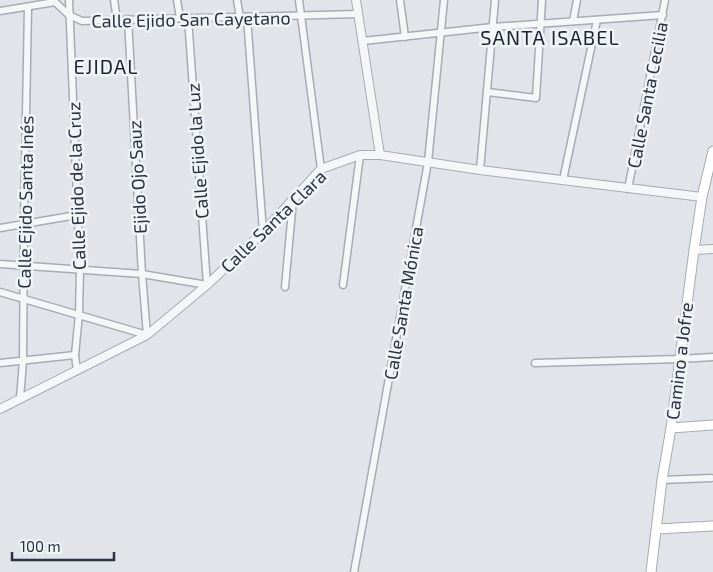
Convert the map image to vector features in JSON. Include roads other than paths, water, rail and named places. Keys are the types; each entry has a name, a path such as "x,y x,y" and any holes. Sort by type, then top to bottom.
{"main road":[{"name":"Camino a Jofre","path":"651,572 694,250 713,150"},
{"path":"671,428 713,425"},
{"path":"657,529 713,526"}],"street":[{"name":"Calle Ejido de la Cruz","path":"69,0 80,270 79,314 75,356 77,371"},
{"path":"114,0 117,20"},
{"path":"177,0 180,18"},
{"path":"238,0 243,17 263,232"},
{"path":"299,0 320,170"},
{"path":"356,0 380,155"},
{"path":"400,0 405,37"},
{"name":"Calle Santa Mónica","path":"354,572 428,162 444,0"},
{"path":"480,170 495,0"},
{"path":"487,92 536,98 542,0"},
{"path":"573,21 577,0"},
{"name":"Calle Santa Cecilia","path":"628,189 666,0"},
{"name":"Calle Ejido San Cayetano","path":"0,11 55,1 69,15 82,21 358,14"},
{"name":"Calle Ejido Santa Inés","path":"20,398 24,361 24,224 28,7"},
{"path":"363,41 493,27 663,15"},
{"name":"Calle Ejido la Luz","path":"188,18 207,285"},
{"name":"Ejido Ojo Sauz","path":"128,19 147,335"},
{"path":"563,180 597,20"},
{"path":"343,285 360,155"},
{"name":"Calle Santa Clara","path":"0,409 147,335 207,285 263,232 320,170 360,155 380,155 628,189 706,192"},
{"path":"285,287 293,200"},
{"path":"0,228 77,215"},
{"path":"694,250 713,249"},
{"path":"0,264 142,274 207,285"},
{"path":"0,292 147,335"},
{"path":"0,363 75,356"},
{"path":"535,363 713,357"},
{"path":"662,480 711,478"}],"district":[{"name":"SANTA ISABEL","path":"550,37"},
{"name":"EJIDAL","path":"106,66"}]}
